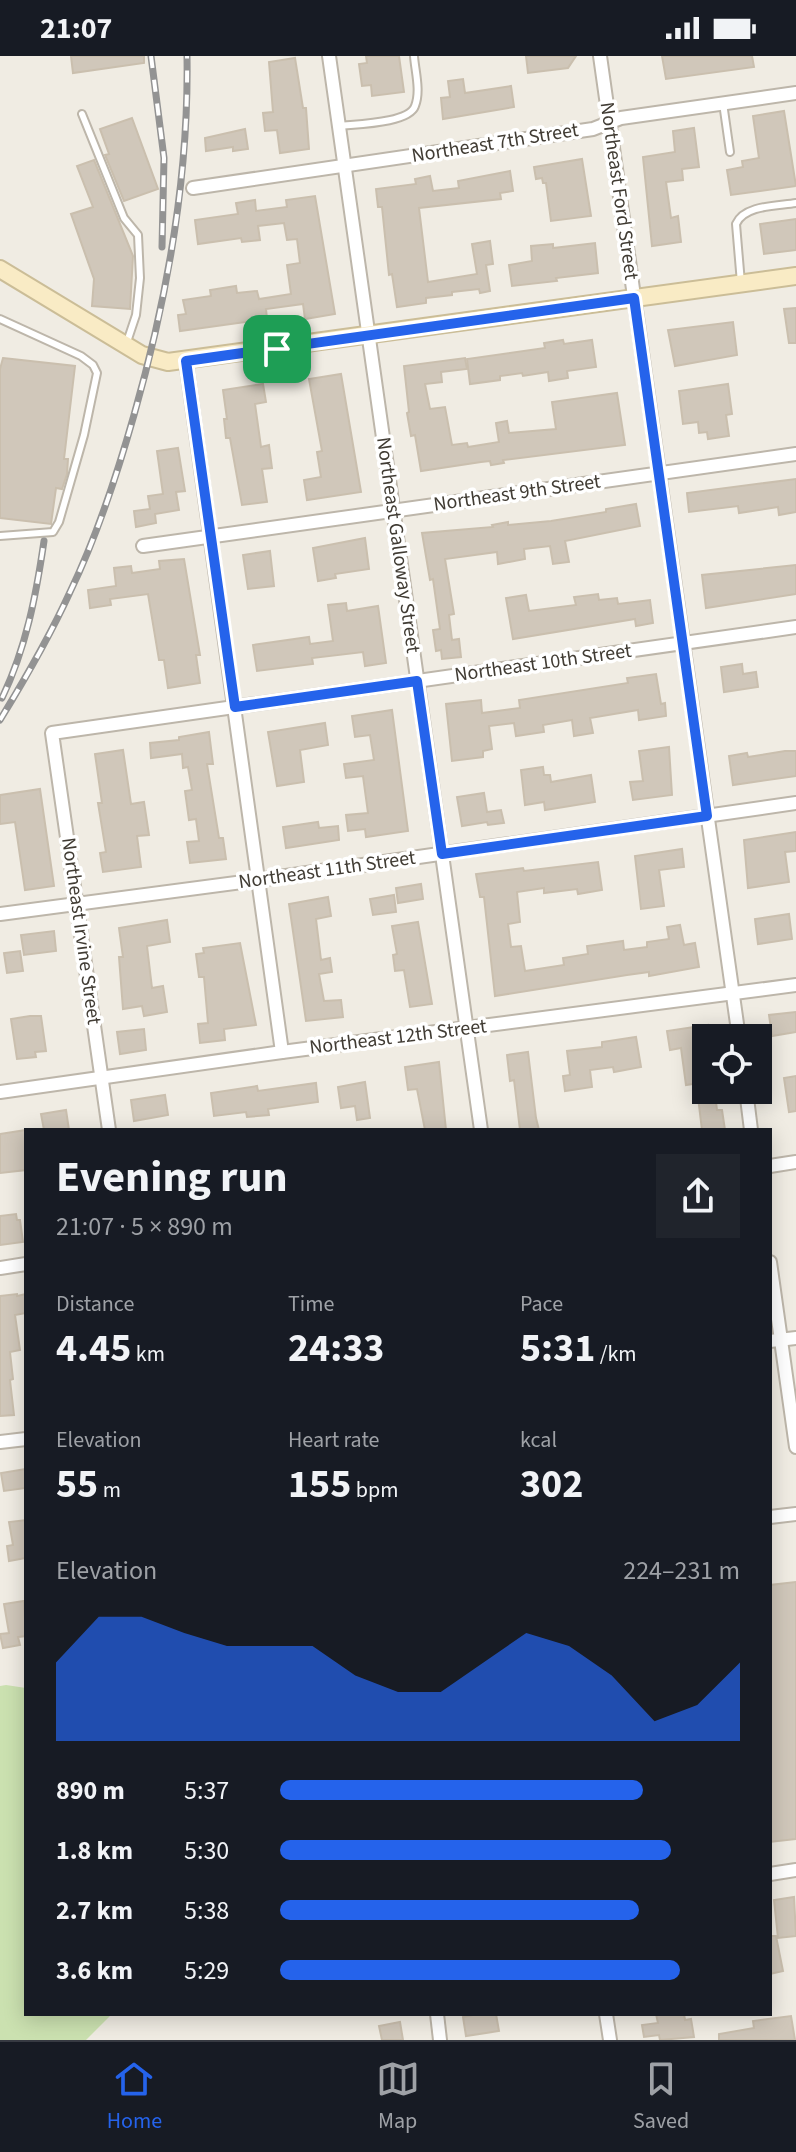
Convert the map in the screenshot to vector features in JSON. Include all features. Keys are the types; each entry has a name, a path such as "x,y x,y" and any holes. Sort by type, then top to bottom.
{"street":[{"name":"Northeast Galloway Street","path":"329,56 481,1128"},
{"name":"Northeast Ford Street","path":"600,56 737,1024"},
{"name":"Northeast 7th Street","path":"193,188 593,129 621,118 796,93"},
{"path":"0,269 153,359 186,361 796,276"},
{"path":"186,361 282,1052"},
{"name":"Northeast 9th Street","path":"143,546 796,454"},
{"name":"Northeast 10th Street","path":"52,733 796,627"},
{"name":"Northeast Irvine Street","path":"52,733 109,1128"},
{"name":"Northeast 11th Street","path":"0,914 796,803"},
{"name":"Northeast 12th Street","path":"0,1092 796,985"},
{"path":"748,1104 751,1128"},
{"path":"772,1166 796,1162"},
{"path":"0,1268 24,1264"},
{"path":"772,1288 776,1341 796,1447"},
{"path":"776,1341 796,1338"},
{"path":"0,1442 24,1439"},
{"path":"772,1517 796,1514"},
{"path":"772,1874 796,1870"},
{"path":"437,2016 440,2040"},
{"path":"606,2016 610,2040"}],"lane":[{"path":"339,126 405,118 415,110 418,96 414,56"},
{"path":"723,103 730,152"},
{"path":"82,114 124,218 138,235 140,278 136,315 126,345"},
{"path":"741,283 736,224 740,215 796,203"},
{"path":"0,319 81,356 93,365 97,373 84,435 59,522 53,532 0,536"}],"green space":[{"path":"0,1686 24,1688 24,2016 110,2016 86,2040 0,2040"}],"building":[{"path":"71,56 144,56 144,63 73,73"},
{"path":"366,56 399,56 404,92 372,96 371,85 362,86 359,64 367,63"},
{"path":"526,56 576,56 568,68 528,73"},
{"path":"662,56 752,56 754,67 666,79"},
{"path":"295,58 303,108 306,108 309,149 280,153 277,130 265,131 263,113 273,112 269,62"},
{"path":"463,79 465,93 511,86 514,107 443,119 441,98 450,97 448,81"},
{"path":"784,111 796,186 731,195 727,170 743,167 742,161 759,158 753,116"},
{"path":"132,118 158,189 124,201 105,155 109,154 100,129"},
{"path":"694,128 699,167 682,169 683,180 666,182 671,218 678,216 681,242 652,246 643,157 675,152 673,131"},
{"path":"245,129 248,149 233,151 233,147 206,151 205,138"},
{"path":"582,159 591,216 551,221 546,183 542,178 536,179 534,167"},
{"path":"94,160 133,256 130,309 92,306 94,279 71,214 93,207 77,166"},
{"path":"510,171 513,191 500,193 501,199 419,208 428,282 477,274 472,244 490,241 493,264 486,265 490,291 452,292 452,295 426,298 426,303 397,307 392,274 389,275 382,207 378,207 376,189 416,184 415,179 430,176 433,191 459,188 458,181"},
{"path":"315,196 335,314 305,319 303,304 266,309 267,319 180,331 178,315 186,314 183,300 211,296 210,290 236,286 237,293 257,291 259,299 291,294 287,265 300,263 297,239 287,240 284,223 258,226 260,240 242,242 241,238 198,244 195,220 238,214 236,203 255,200 256,211 287,207 286,200"},
{"path":"796,219 796,250 764,254 760,224"},
{"path":"595,243 598,273 512,286 509,265 532,261 531,246 553,244 553,248"},
{"path":"796,308 796,343 789,343 784,309"},
{"path":"733,322 737,355 675,366 668,330"},
{"path":"563,340 564,344 592,340 596,367 567,371 568,378 549,381 548,372 500,376 500,380 470,384 467,359 545,348 544,343"},
{"path":"3,358 75,366 64,459 68,459 67,474 62,489 56,488 51,524 0,518 0,369"},
{"path":"465,358 467,369 441,372 442,382 425,384 430,409 445,407 452,445 467,443 468,447 499,442 496,423 507,421 509,433 556,429 552,402 617,393 625,445 503,460 504,463 491,465 490,461 421,471 415,435 411,436 407,413 404,366"},
{"path":"341,374 361,492 307,500 304,480 321,477 317,452 322,451 309,379"},
{"path":"263,384 266,402 255,404 261,447 269,445 272,468 262,469 267,502 242,505 230,438 226,438 223,390"},
{"path":"728,384 732,414 726,415 729,436 708,439 707,432 699,433 698,422 683,424 679,391"},
{"path":"178,448 185,491 176,492 179,510 155,514 156,523 136,527 134,511 150,509 148,496 163,494 157,451"},
{"path":"796,479 796,512 779,515 778,507 739,513 738,506 689,512 687,493"},
{"path":"636,504 640,526 565,541 569,562 553,564 550,546 524,549 525,559 498,564 497,552 445,559 454,614 449,615 452,640 459,639 461,657 442,659 441,650 436,651 433,630 440,629 422,533 493,527 508,522 508,525 551,521"},
{"path":"365,538 369,569 335,574 336,578 318,581 313,548"},
{"path":"270,551 274,586 248,589 243,555"},
{"path":"184,559 200,655 196,655 200,683 168,688 164,660 159,660 148,594 110,599 111,605 90,608 88,590 116,586 114,568 131,566 132,573 160,569 159,561"},
{"path":"796,565 796,594 706,608 702,575"},
{"path":"598,594 599,600 617,598 618,604 650,600 653,623 636,626 635,619 513,639 506,598 526,595 529,611 576,605 574,597"},
{"path":"346,603 347,611 378,606 386,663 365,666 363,652 312,658 313,664 257,671 253,645 309,637 310,644 333,641 328,605"},
{"path":"742,664 743,674 756,672 758,687 724,692 721,667"},
{"path":"656,674 666,716 639,720 638,710 590,718 593,733 574,736 572,720 543,725 544,732 516,736 514,723 489,726 492,749 483,751 483,757 452,761 446,704 481,700 482,713 520,708 519,700 628,683 627,678"},
{"path":"392,710 408,831 366,837 365,829 348,831 346,815 368,813 363,776 346,778 344,764 374,760 370,735 355,737 352,716"},
{"path":"325,723 328,745 300,750 304,782 277,786 268,732"},
{"path":"209,732 213,764 207,764 219,838 223,838 226,859 190,863 187,842 199,841 196,819 189,820 185,791 192,790 188,767 183,768 182,754 151,758 150,743"},
{"path":"669,747 672,795 633,800 630,782 643,781 639,751"},
{"path":"123,750 131,804 144,802 149,835 137,836 141,867 103,872 100,853 106,852 98,803 102,803 95,754"},
{"path":"796,751 796,776 733,785 729,756 747,753 748,757"},
{"path":"543,767 544,775 550,775 551,782 591,775 595,802 545,810 544,802 525,805 521,770"},
{"path":"40,789 54,886 25,890 15,822 0,824 0,795"},
{"path":"484,793 487,812 501,810 504,823 462,826 457,797"},
{"path":"318,822 319,828 338,826 339,840 286,848 283,827"},
{"path":"796,832 796,851 785,852 789,882 748,888 744,840"},
{"path":"682,849 684,867 659,870 664,906 641,909 635,856"},
{"path":"598,862 602,890 578,894 577,889 544,893 544,888 517,892 520,922 508,924 511,947 521,946 525,971 564,965 563,958 588,954 587,946 623,941 624,950 647,947 647,942 669,939 667,927 680,925 684,945 695,943 699,967 495,996 484,897 480,897 476,874"},
{"path":"421,884 423,899 398,903 396,888"},
{"path":"394,895 396,912 373,915 370,899"},
{"path":"328,897 331,916 316,919 321,960 330,958 332,972 319,974 324,1001 341,1000 343,1017 306,1021 289,904"},
{"path":"789,914 792,939 758,944 755,919"},
{"path":"167,920 170,942 147,946 152,988 163,986 167,1012 144,1016 142,1006 123,1009 119,957 123,957 119,928"},
{"path":"418,922 432,1004 410,1007 404,970 395,971 393,955 397,954 392,926"},
{"path":"54,931 56,951 24,955 21,935"},
{"path":"240,943 256,1025 224,1029 225,1040 200,1043 198,1024 208,1023 204,977 199,977 196,954 204,953 203,948"},
{"path":"20,951 23,971 7,973 4,953"},
{"path":"796,1012 796,1032 772,1036 769,1015"},
{"path":"41,1016 46,1051 35,1052 36,1057 17,1059 11,1019"},
{"path":"692,1027 692,1084 686,1085 681,1048 670,1050 667,1031"},
{"path":"144,1029 146,1050 120,1054 117,1032"},
{"path":"636,1037 641,1067 614,1072 613,1067 590,1070 592,1087 565,1091 563,1076 570,1075 567,1051 602,1047 602,1042"},
{"path":"528,1052 538,1128 520,1128 514,1080 510,1081 507,1055"},
{"path":"439,1062 446,1128 425,1128 417,1089 408,1090 405,1067"},
{"path":"796,1076 796,1111 789,1112 784,1078"},
{"path":"365,1082 370,1118 357,1120 355,1106 341,1108 338,1087"},
{"path":"316,1083 318,1102 268,1109 269,1115 247,1117 246,1112 214,1116 211,1093 257,1086 258,1091"},
{"path":"165,1095 168,1115 134,1121 131,1100"},
{"path":"699,1104 716,1104 717,1110 722,1110 725,1128 702,1128"},
{"path":"66,1110 69,1128 44,1128 41,1114"},
{"path":"24,1130 24,1170 0,1173 0,1134"},
{"path":"16,1214 17,1220 20,1220 23,1242 0,1245 0,1216"},
{"path":"24,1294 24,1313 15,1315 20,1350 10,1352 14,1415 0,1416 0,1296"},
{"path":"24,1469 24,1488 4,1491 1,1473"},
{"path":"24,1520 24,1558 9,1561 7,1546 13,1545 9,1522"},
{"path":"796,1582 796,1839 772,1842 772,1585"},
{"path":"24,1601 24,1636 18,1637 20,1645 3,1648 0,1634 9,1633 4,1604"},
{"path":"794,1897 796,1936 778,1938 774,1900"},
{"path":"772,1936 776,1936 783,1971 772,1974"},
{"path":"496,2016 499,2031 466,2036 463,2017"},
{"path":"656,2016 684,2016 685,2020 691,2019 694,2037 660,2040 659,2035 644,2037 642,2025 658,2023"},
{"path":"791,2016 795,2040 719,2040 719,2034 754,2028 753,2021"},
{"path":"400,2022 403,2040 382,2040 379,2026"}],"railway":[{"path":"151,56 164,158 162,247"},
{"path":"0,720 46,641 80,571 106,505 134,415 174,238 184,147 187,56"},
{"path":"2,698 18,660 29,621 44,541"}],"route":[{"path":"634,298 707,816 442,854 417,681 235,707 186,361 277,349 634,298"}]}
